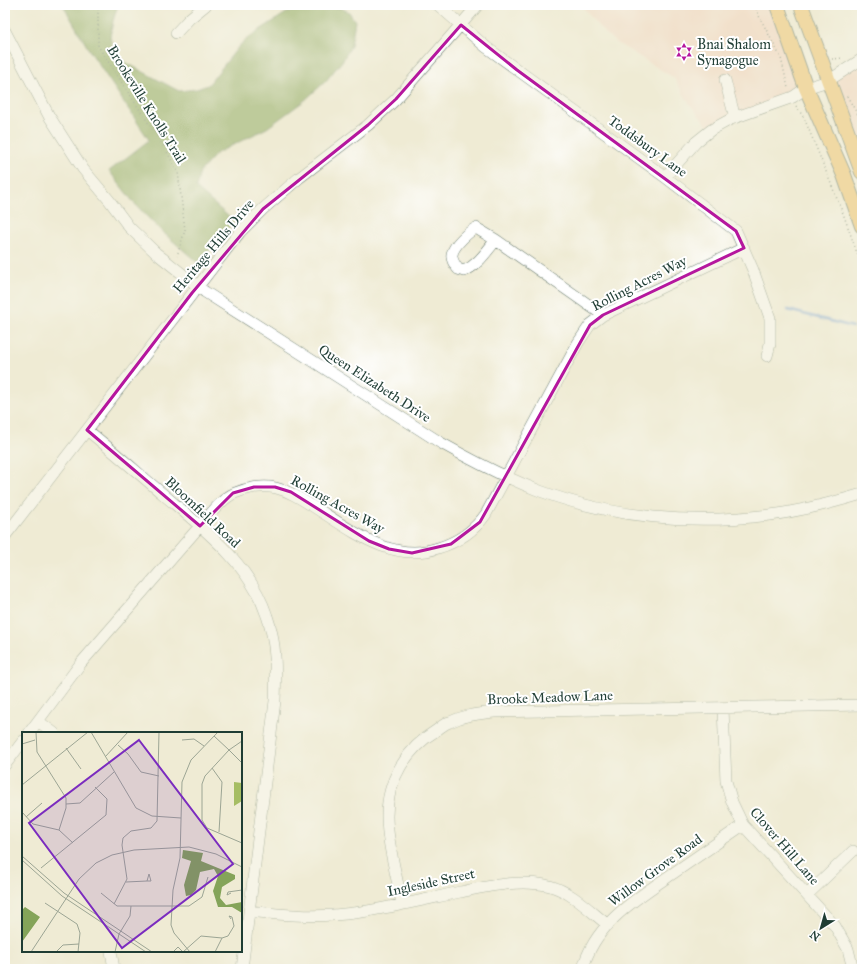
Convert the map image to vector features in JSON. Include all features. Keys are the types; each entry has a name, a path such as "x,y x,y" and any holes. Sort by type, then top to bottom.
{"main road":[{"path":"777,5 806,88 844,175 862,226"},
{"path":"801,5 862,172"}],"street":[{"path":"176,33 190,18 206,5"},
{"name":"Toddsbury Lane","path":"438,5 486,47 736,230 764,298 770,318 770,344 767,356"},
{"name":"Heritage Hills Drive","path":"5,536 240,232 298,178 368,125 396,99 478,5"},
{"name":"Queen Elizabeth Drive","path":"5,31 49,116 83,169 129,227 156,253 198,286 441,444 470,460 540,491 576,502 630,514 680,520 770,515 823,505 862,494"},
{"path":"665,177 696,142 711,130 735,118 793,97 806,88 828,81 862,59"},
{"path":"724,80 735,118"},
{"path":"496,240 603,315"},
{"name":"Rolling Acres Way","path":"30,732 81,663 219,504 233,493 254,487 275,487 290,492 369,541 389,549 412,553 430,551 451,544 464,536 480,522 486,514 578,343 590,325 603,315 744,248"},
{"name":"Bloomfield Road","path":"87,430 200,526 224,549 242,570 256,590 267,615 275,646 277,670 275,701 242,969"},
{"name":"Brooke Meadow Lane","path":"402,904 389,838 387,816 391,788 397,773 413,748 424,737 449,722 469,716 494,712 862,705"},
{"name":"Clover Hill Lane","path":"723,708 726,781 732,802 743,825 835,926 848,949 853,969"},
{"path":"38,721 53,732"},
{"path":"5,765 22,742"},
{"name":"Willow Grove Road","path":"583,969 584,962 594,943 624,907 743,825"},
{"path":"807,895 853,851"},
{"name":"Ingleside Street","path":"249,911 291,916 331,916 362,912 499,884 534,883 552,886 570,894 608,925"},
{"path":"111,952 114,969"}],"path":[{"name":"Brookeville Knolls Trail","path":"99,5 98,46 166,150 178,172 184,208 185,230 176,259"},
{"path":"755,5 758,14 781,58 787,86 814,142 844,216 862,267"}],"highlighted area":[{"path":"461,25 517,70 736,231 744,248 603,315 590,325 480,522 451,544 412,553 389,549 369,541 291,492 275,487 254,487 233,493 200,526 87,430 192,293 263,209 368,125 396,99"}],"shaded area":[{"path":"581,5 777,5 806,88 711,130 691,106 674,78 614,41 599,27"},
{"path":"862,59 862,172 832,79"}],"green space":[{"path":"63,5 118,5 110,37 114,51 123,61 179,91 196,89 208,85 239,46 249,37 286,13 306,7 326,5 341,8 349,12 355,21 351,46 343,60 325,82 304,101 267,128 217,153 200,172 196,188 235,222 198,263 159,229 134,203 109,171 149,140 89,50"}],"waterway":[{"path":"788,310 853,327"}],"place":[{"name":"Bnai Shalom Synagogue","path":"684,52"}]}
